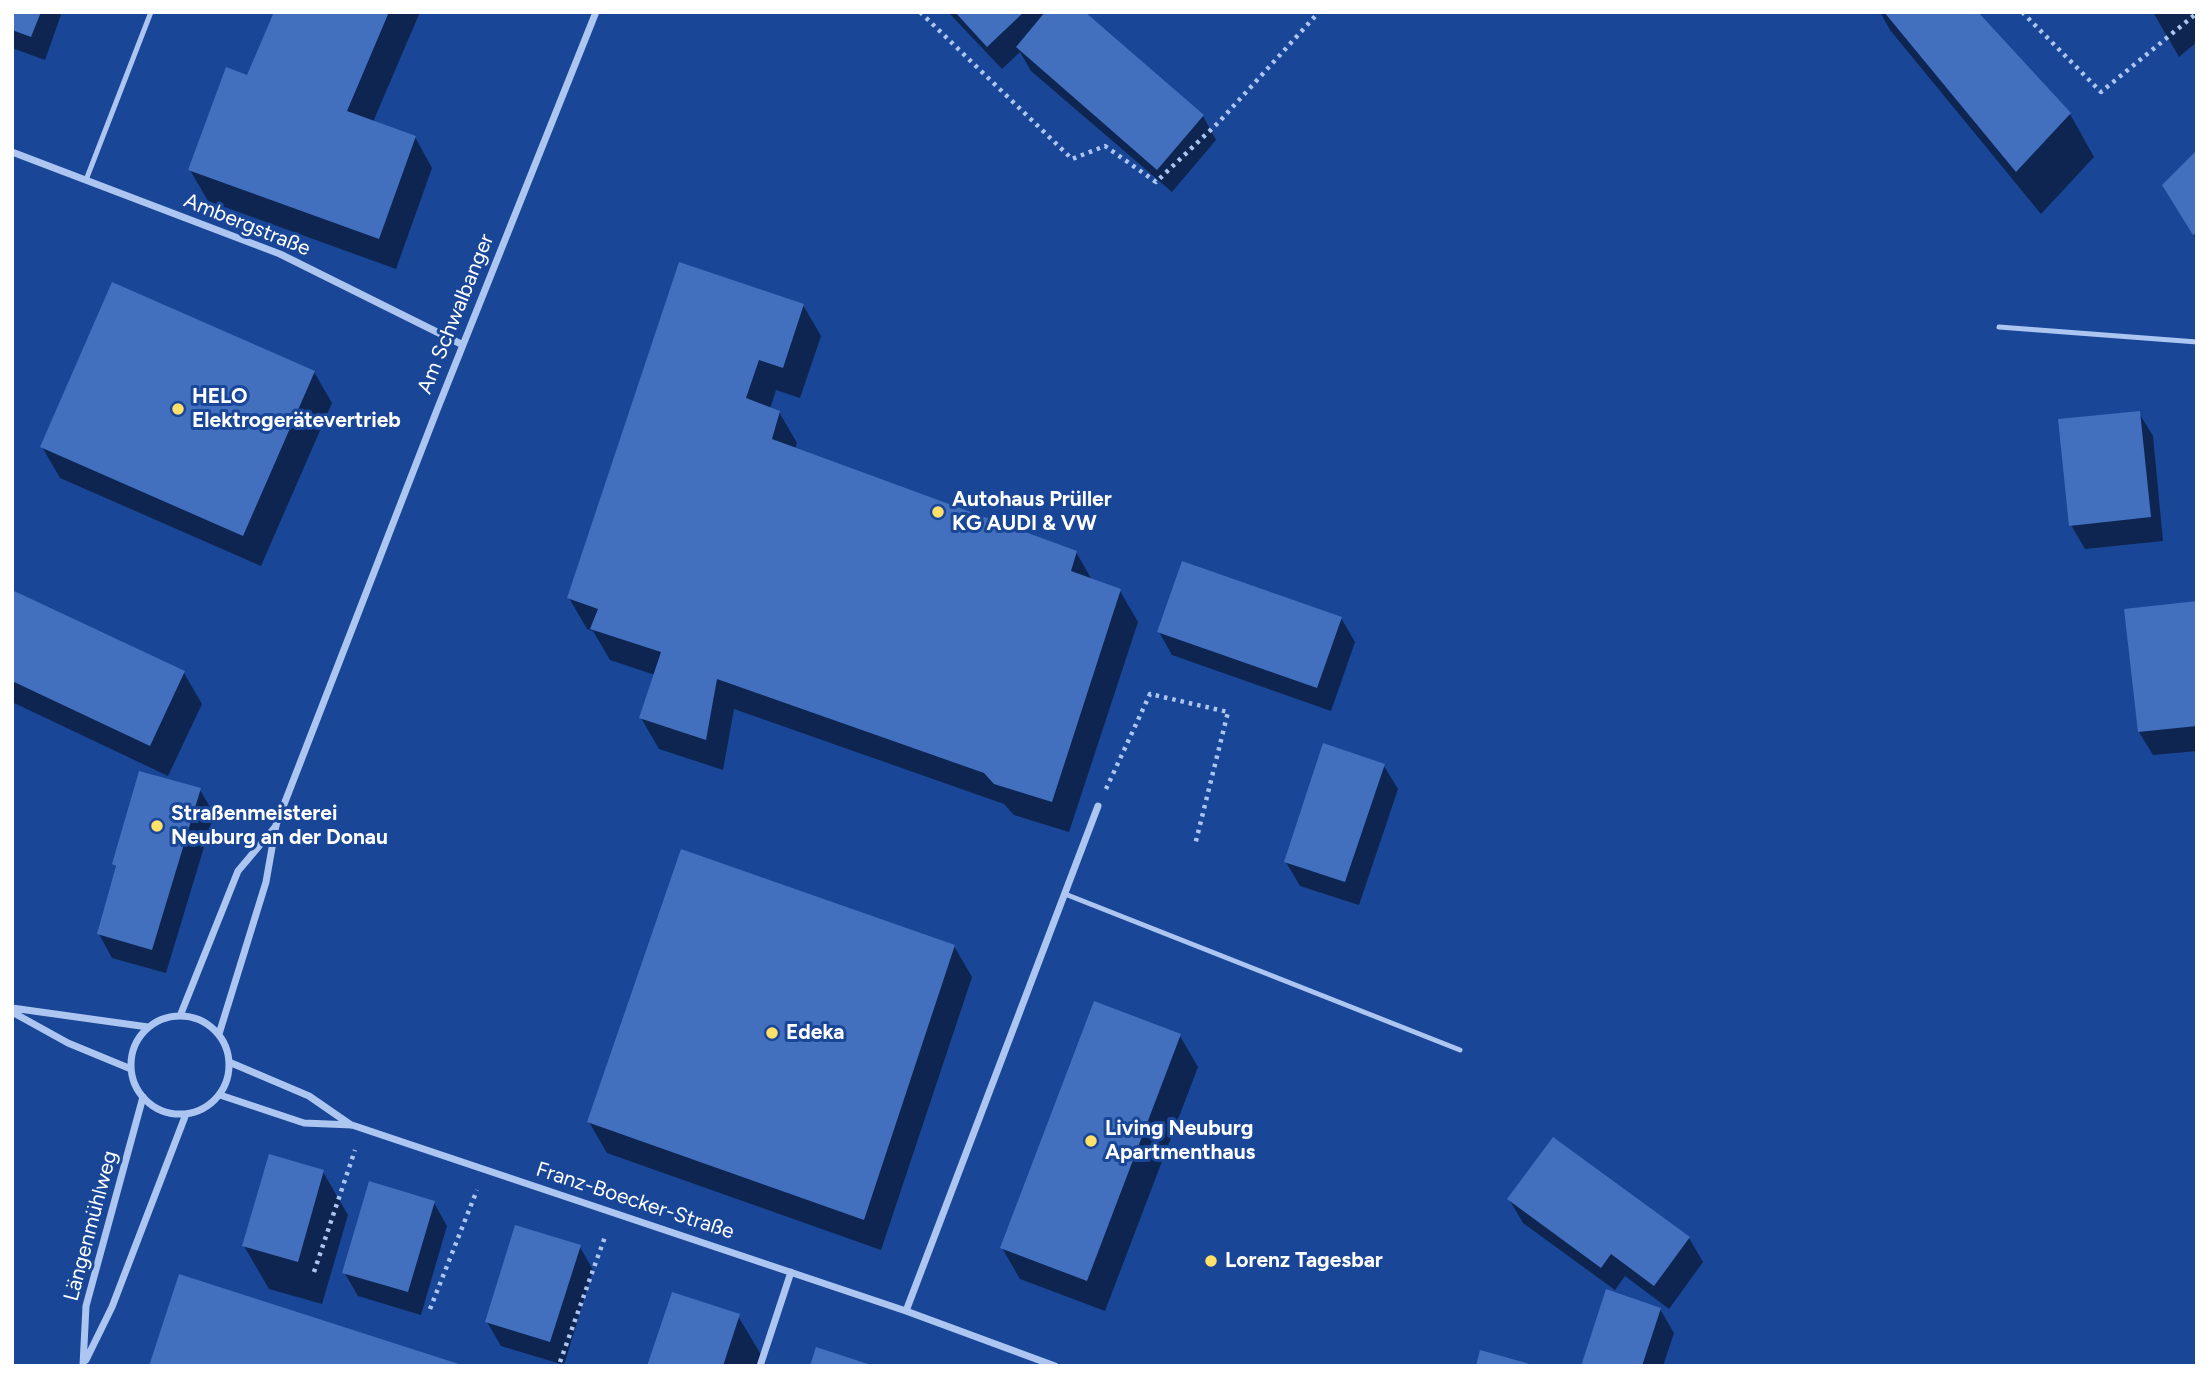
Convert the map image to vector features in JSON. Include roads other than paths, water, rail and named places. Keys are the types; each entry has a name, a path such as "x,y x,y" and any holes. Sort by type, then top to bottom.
{"street":[{"name":"Am Schwalbanger","path":"219,1034 266,882 276,825 596,12"},
{"name":"Ambergstraße","path":"12,152 280,254 463,345"},
{"path":"906,1311 1098,806"},
{"name":"Am Schwalbanger","path":"180,1016 238,871 276,825"},
{"path":"12,1010 148,1027"},
{"path":"12,1010 68,1043 131,1069"},
{"path":"180,1016 198,1018 219,1034 226,1045 229,1062 226,1084 220,1095 210,1104 186,1114 162,1111 143,1097 135,1084 131,1069 135,1046 148,1027 159,1020 180,1016"},
{"name":"Franz-Boecker-Straße","path":"229,1062 309,1096 352,1125"},
{"name":"Franz-Boecker-Straße","path":"220,1095 304,1123 352,1125 362,1128 906,1311 1055,1366"},
{"name":"Längenmühlweg","path":"83,1365 86,1306 143,1097"},
{"name":"Längenmühlweg","path":"83,1365 112,1307 186,1114"},
{"path":"760,1366 791,1272"}],"lane":[{"path":"86,180 151,12"},
{"path":"1999,327 2197,341"},
{"path":"1065,894 1460,1050"}],"place":[{"name":"HELO Elektrogerätevertrieb","path":"178,409"},
{"name":"Autohaus Prüller KG AUDI & VW","path":"938,512"},
{"name":"Straßenmeisterei Neuburg an der Donau","path":"157,826"},
{"name":"Edeka","path":"772,1033"},
{"name":"Living Neuburg Apartmenthaus","path":"1091,1141"},
{"name":"Lorenz Tagesbar","path":"1211,1261"}]}
